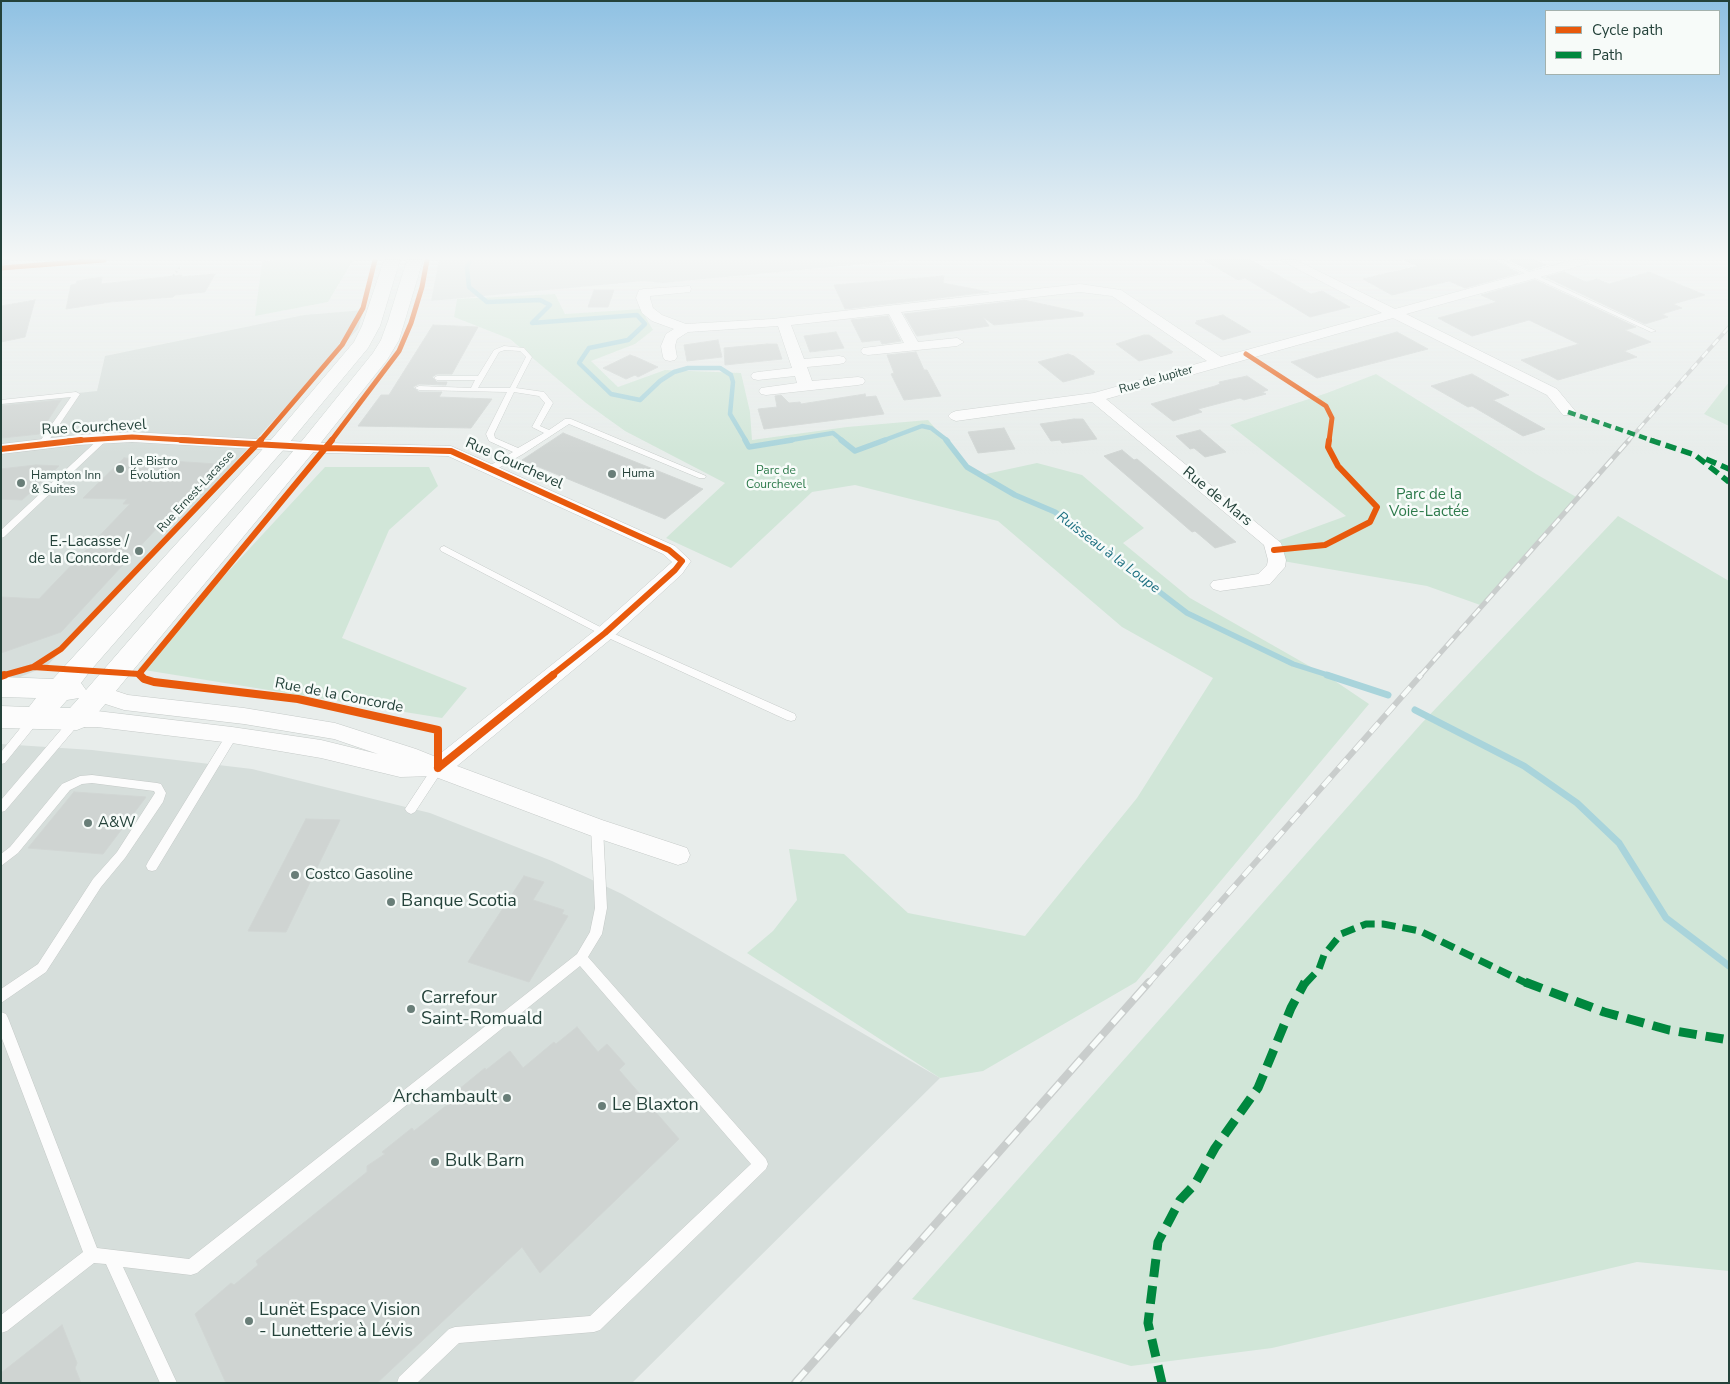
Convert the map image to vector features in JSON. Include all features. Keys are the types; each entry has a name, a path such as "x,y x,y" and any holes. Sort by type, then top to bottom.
{"street":[{"name":"Rue Ernest-Lacasse","path":"36,718 60,688 276,445 362,344 371,325"},
{"path":"77,719 308,446 380,356 390,340 395,325"},
{"path":"675,325 685,328 738,325"},
{"path":"779,325 806,386"},
{"path":"901,325 912,346"},
{"path":"1163,325 1218,362"},
{"name":"Rue de Jupiter","path":"956,416 1095,397 1355,325"},
{"path":"1415,325 1552,392 1568,412"},
{"path":"670,357 668,346 671,337 685,328"},
{"path":"868,351 957,342"},
{"path":"758,376 839,360"},
{"path":"766,391 858,381"},
{"name":"Rue de Mars","path":"1095,397 1272,542 1277,560 1276,567 1263,580 1220,585"},
{"name":"Rue Courchevel","path":"1,449 132,437 276,445 451,451 669,550 682,561 675,570 605,632 438,768"},
{"path":"1,687 60,688 98,693 115,697 124,702 244,716 335,731 408,755 597,828 678,855"},
{"path":"1,717 97,719 232,735 320,749 400,768 438,768"}],"lane":[{"path":"1639,325 1653,331"},
{"path":"473,390 496,351 504,348 522,349 529,357 490,434 492,438 520,452"},
{"path":"437,378 480,378"},
{"path":"419,388 533,392 547,398 549,403 536,426 550,433"},
{"path":"1,402 76,394 42,444"},
{"path":"492,468 568,421 702,476"},
{"path":"1,535 105,438"},
{"path":"444,549 605,632 790,717"},
{"name":"Rue Ernest-Lacasse","path":"1,760 36,718"},
{"path":"1,808 77,719"},
{"path":"152,866 232,735"},
{"path":"411,809 438,768"},
{"path":"1,861 14,850 66,787 80,780 92,779 157,787 160,793 159,799 121,855 97,883 42,968 1,997"},
{"path":"1,1325 92,1255 191,1267 581,958 596,934 601,908 597,828"},
{"path":"405,1383 455,1336 594,1324 761,1164 581,958"},
{"path":"1,1018 92,1255"},
{"path":"112,1258 169,1383"}],"shaded area":[{"path":"257,325 359,325 358,329 47,666 8,682 1,682 1,401 97,391 105,356"},
{"name":"Carrefour Saint-Romuald","path":"1,744 92,750 252,769 430,813 552,861 622,894 940,1078 632,1383 1,1383"}],"green space":[{"name":"Parc de Courchevel","path":"473,325 650,325 653,330 635,344 591,361 618,387 665,370 741,373 750,412 752,440 847,427 928,420 977,476 1037,463 1082,475 1144,528 1123,543 1190,598 1332,679 1369,704 1136,982 983,1071 940,1078 747,953 773,931 797,900 789,849 844,854 908,913 1025,936 1137,798 1213,678 1122,627 998,521 855,485 812,492 731,568 666,538 725,483 625,431 586,403 510,339"},
{"name":"Parc de la Voie-Lactée","path":"1376,374 1536,474 1578,498 1483,606 1427,586 1277,560 1272,543 1346,516 1230,425 1327,393"},
{"path":"1729,382 1729,426 1704,414"},
{"path":"325,467 429,467 438,486 389,530 342,638 467,688 442,718 138,669"},
{"path":"1618,516 1729,581 1729,1271 1637,1262 1272,1348 1131,1366 912,1299 1421,724"}],"building":[{"path":"1,325 28,325 25,337 1,342"},
{"path":"433,325 478,327 452,374 437,374 432,377 437,382 447,382 446,385 419,384 413,387 419,392 442,392 439,397 492,399 471,428 358,426 381,395 389,395"},
{"path":"853,325 892,325 901,341 882,344 880,340 862,342"},
{"path":"910,325 989,326 917,336"},
{"path":"1198,325 1239,325 1251,332 1223,340"},
{"path":"1450,325 1513,325 1472,336"},
{"path":"1539,325 1631,325 1636,327 1625,330 1651,342 1624,351 1637,357 1558,380 1521,360 1579,344"},
{"path":"836,332 844,348 810,352 804,336"},
{"path":"1397,332 1428,349 1317,378 1291,362"},
{"path":"1149,335 1173,352 1139,361 1116,344"},
{"path":"718,340 722,357 687,361 684,345"},
{"path":"777,344 782,359 725,365 724,348"},
{"path":"916,352 924,370 927,370 941,396 904,400 891,374 894,373 887,355"},
{"path":"1068,354 1074,356 1095,372 1093,372 1094,374 1063,382 1038,362"},
{"path":"630,355 658,367 638,377 635,375 626,379 603,368"},
{"path":"1472,374 1509,395 1493,400 1545,429 1523,436 1472,406 1468,407 1431,386"},
{"path":"1247,376 1268,390 1262,392 1266,394 1244,400 1240,398 1198,409 1202,412 1173,421 1151,404 1215,386 1220,384 1219,382"},
{"path":"865,394 866,397 876,396 884,414 764,429 758,409 777,407 775,396 781,395 789,403 800,402 801,404"},
{"path":"61,400 39,434 1,438 1,406"},
{"path":"1083,419 1097,439 1062,443 1060,440 1051,441 1040,424"},
{"path":"1004,428 1015,449 978,453 968,432"},
{"path":"1200,430 1226,452 1205,457 1194,448 1190,449 1176,436"},
{"name":"Huma","path":"563,433 703,489 665,519 522,460"},
{"path":"1122,450 1134,460 1137,459 1236,542 1215,548 1195,531 1192,532 1104,456"},
{"path":"124,458 216,464 61,632 1,653 1,597 39,599 130,504 123,504 127,499 83,498"},
{"name":"Hampton Inn & Suites","path":"36,465 59,466 22,500 1,499 1,469"},
{"name":"A&W","path":"74,792 146,797 103,854 28,848"},
{"name":"Costco Gasoline","path":"306,819 340,820 286,932 248,931"},
{"path":"524,876 544,882 533,900 564,910 562,914 568,916 529,982 468,962"},
{"path":"577,1027 598,1052 607,1044 625,1064 619,1070 679,1139 540,1273 522,1247 377,1383 226,1383 195,1314 231,1283 234,1285 258,1265 256,1261 367,1172 367,1166 385,1154 382,1152 412,1128 414,1131 461,1094 458,1090 485,1068 486,1070 510,1051 523,1068 554,1042 556,1044"},
{"path":"62,1325 77,1363 75,1368 81,1383 1,1383 1,1373"}],"waterway":[{"name":"Ruisseau à la Loupe","path":"644,325 628,340 589,348 579,363 611,394 640,400 660,381 674,372 688,368 720,368 731,375 733,382 730,414 746,441"},
{"name":"Ruisseau à la Loupe","path":"882,441 922,426 931,428 948,441"},
{"name":"Ruisseau à la Loupe","path":"785,441 833,433 843,441"},
{"name":"Ruisseau à la Loupe","path":"745,440 749,447 792,440"},
{"name":"Ruisseau à la Loupe","path":"841,440 855,451 885,440"},
{"name":"Ruisseau à la Loupe","path":"946,440 967,467 1015,495 1055,512 1187,613 1293,664 1331,676"},
{"name":"Ruisseau à la Loupe","path":"1327,675 1388,695"},
{"name":"Ruisseau à la Loupe","path":"1415,710 1524,766 1577,803 1619,843 1666,918 1729,966"}],"railway":[{"path":"1628,441 1729,327"},
{"path":"1420,676 1629,440"},
{"path":"1148,984 1421,675"},
{"path":"795,1383 1149,982"}],"marked path":[{"path":"1568,412 1695,455 1729,482"},
{"path":"1706,459 1729,469"},
{"path":"1162,1383 1148,1323 1158,1242 1180,1200 1195,1184 1215,1148 1258,1088 1291,1008 1307,979 1319,969 1324,955 1341,934 1366,924 1383,924 1420,931 1527,983 1604,1012 1669,1030 1729,1040"}],"cycle path":[{"path":"33,667 61,649 257,444 342,345 354,325"},
{"path":"139,674 311,467 399,351 410,325"},
{"path":"1246,354 1326,406 1332,418 1328,447 1338,466 1377,507 1370,522 1325,545 1274,550"},
{"path":"1,449 77,440 132,437 326,448 451,451 669,550 682,561 675,570 605,633 438,768"},
{"path":"1,676 33,667 139,674"},
{"name":"Rue de la Concorde","path":"139,674 144,679 154,682 298,699 438,730 438,768"}],"place":[{"name":"Le Bistro Évolution","path":"120,469"},
{"name":"Huma","path":"612,474"},
{"name":"Hampton Inn & Suites","path":"21,483"},
{"name":"E.-Lacasse / de la Concorde","path":"139,551"},
{"name":"A&W","path":"88,823"},
{"name":"Costco Gasoline","path":"295,875"},
{"name":"Banque Scotia","path":"391,902"},
{"name":"Carrefour Saint-Romuald","path":"411,1009"},
{"name":"Archambault","path":"507,1098"},
{"name":"Le Blaxton","path":"602,1106"},
{"name":"Bulk Barn","path":"435,1162"},
{"name":"Lunët Espace Vision - Lunetterie à Lévis","path":"249,1321"}]}
